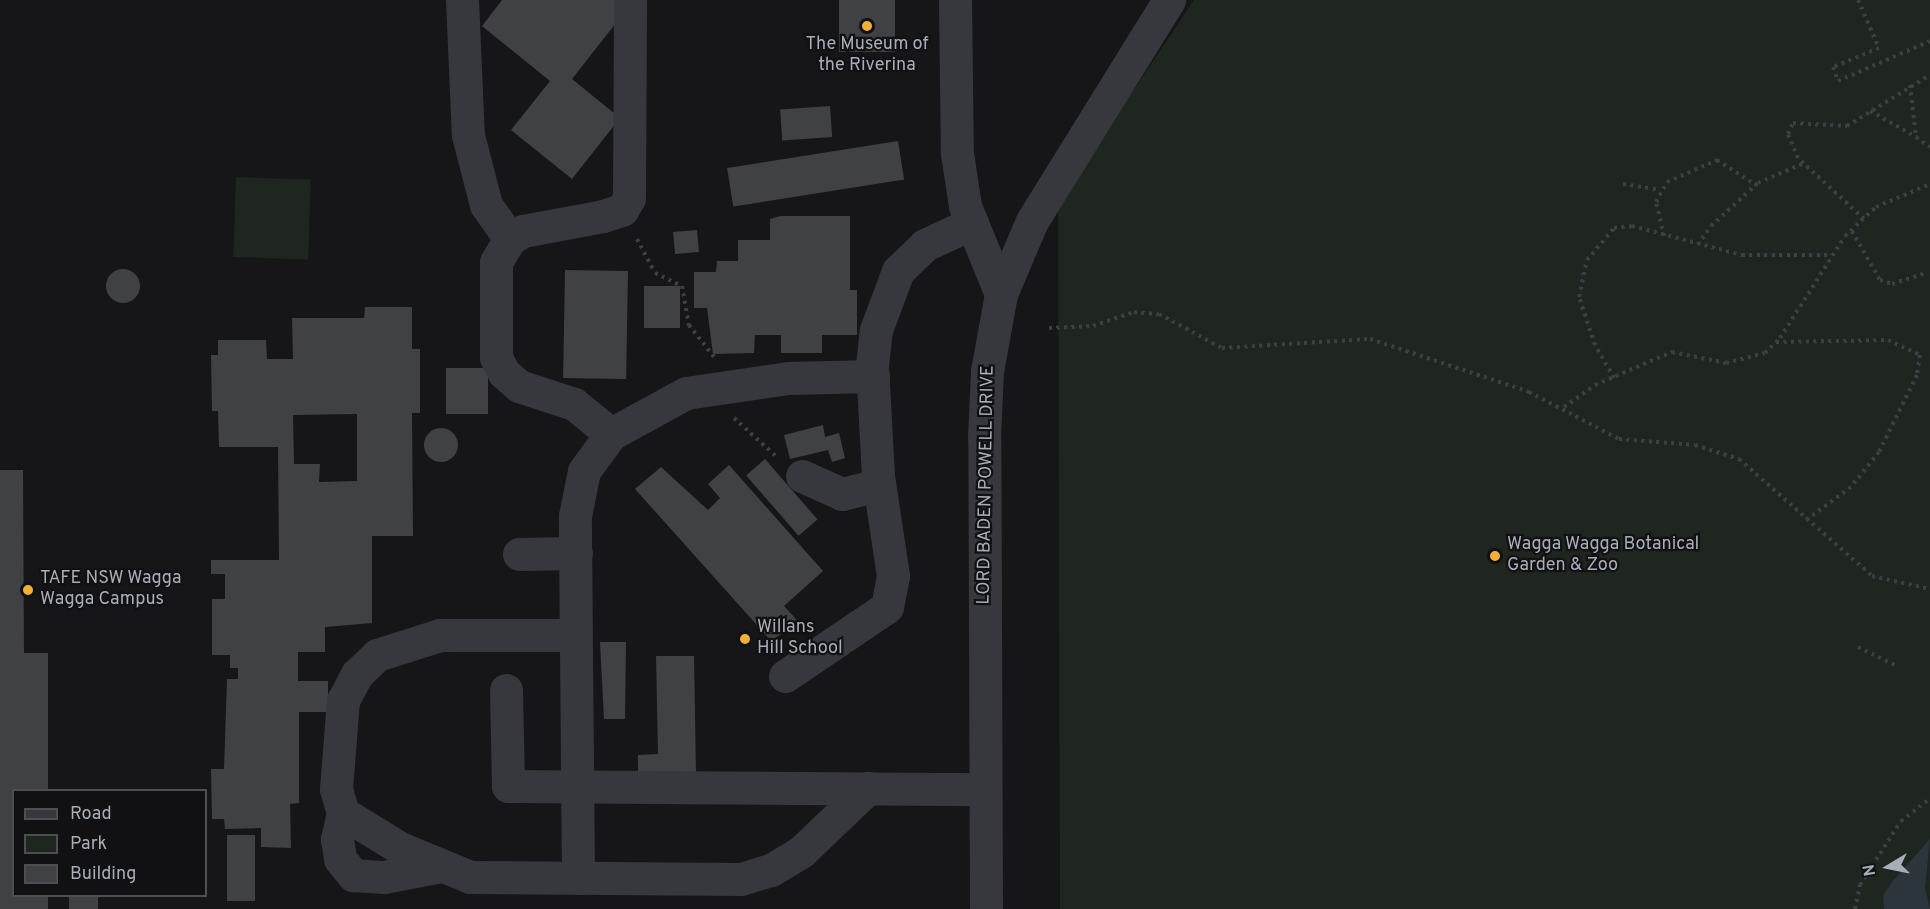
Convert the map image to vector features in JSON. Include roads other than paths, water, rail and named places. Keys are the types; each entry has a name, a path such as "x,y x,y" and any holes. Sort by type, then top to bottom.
{"street":[{"path":"462,0 468,135 486,205 510,239"},
{"path":"611,434 574,404 519,386 504,373 496,357 496,262 510,239 547,225 622,210 632,182 630,0"},
{"path":"955,0 957,153 972,223 1001,294"},
{"name":"LORD BADEN POWELL DRIVE","path":"986,909 984,438 987,371 1001,294 1032,221 1169,0"},
{"path":"785,676 888,607 893,576 879,485 873,376 876,330 898,271 925,245 972,223"},
{"path":"578,878 576,553 584,471 611,434 686,393 723,386 873,376"},
{"path":"802,476 842,494 879,485"},
{"path":"519,554 576,553"},
{"path":"441,866 384,877 353,875 340,859 343,813 336,789 343,700 357,674 377,655 440,635 576,635"},
{"path":"506,690 508,786 986,789"},
{"path":"343,813 441,866 470,877 741,879 771,870 801,852 868,788"}],"place":[{"name":"The Museum of the Riverina","path":"867,26"},
{"name":"Wagga Wagga Botanical Garden & Zoo","path":"1495,556"},
{"name":"TAFE NSW Wagga Wagga Campus","path":"28,590"},
{"name":"Willans Hill School","path":"745,639"}]}
